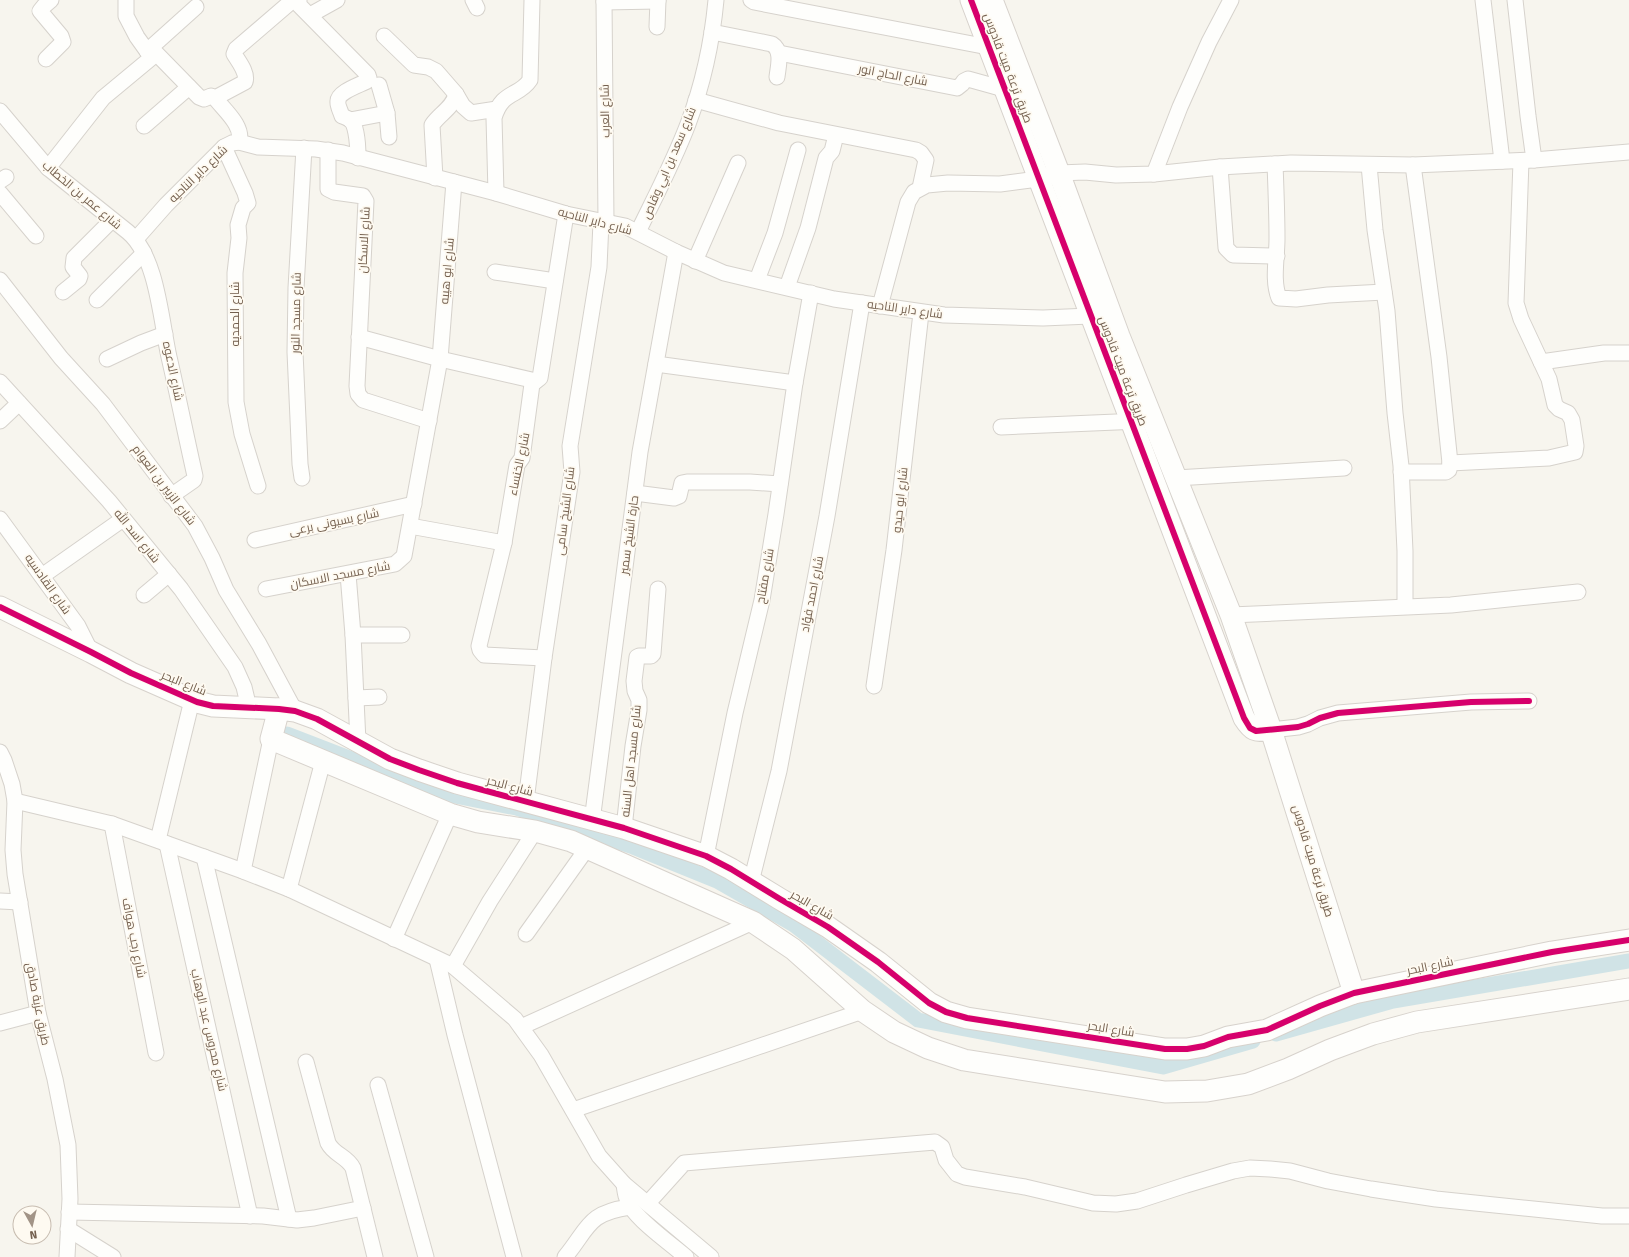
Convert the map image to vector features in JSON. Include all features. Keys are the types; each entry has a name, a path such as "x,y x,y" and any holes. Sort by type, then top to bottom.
{"street":[{"path":"46,59 63,42 61,36 40,11 51,0"},
{"path":"126,0 126,16 137,37 152,53 201,98 211,96 215,98 237,126 240,134 239,142"},
{"path":"215,98 245,82 246,80 245,74 234,54 236,49 296,0 299,5 368,75 369,78 367,81 342,93 339,97 337,102 342,116 350,120 387,113"},
{"path":"310,15 337,0"},
{"path":"496,193 494,118 497,109 502,102 530,80 532,0"},
{"name":"شارع سعد بن ابي وقاص","path":"638,232 688,125 702,80 712,32 716,0"},
{"path":"751,0 754,2 988,47"},
{"name":"طريق ترعة ميت قادوس","path":"970,0 1090,316 1109,338 1153,421 1231,615 1271,730 1354,993"},
{"name":"طريق ترعة ميت قادوس","path":"992,0 1059,173 1109,338 1131,422 1244,718 1250,728 1256,731 1271,730"},
{"path":"1154,174 1183,100 1209,42 1231,0"},
{"path":"1483,0 1502,162"},
{"path":"1450,463 1549,458 1575,452 1576,446 1572,420 1568,412 1559,409 1555,405 1549,379 1521,319 1516,303 1528,161 1527,109 1515,0"},
{"path":"604,1 658,1 657,27"},
{"name":"شارع العرب","path":"604,1 604,222"},
{"path":"48,168 103,98 152,53 196,7"},
{"name":"شارع الحاج انور","path":"712,32 772,44 779,53 957,88 968,79 1004,89"},
{"path":"384,36 414,65 428,67 436,71 456,94 463,106 471,113 497,109"},
{"path":"778,78 779,53"},
{"path":"379,85 387,113 389,137"},
{"path":"144,126 189,87"},
{"path":"435,178 432,125 452,104 456,94"},
{"path":"696,100 779,123 921,153 926,160 920,188"},
{"name":"شارع عمر بن الخطاب","path":"1,116 48,168 136,239"},
{"path":"350,120 356,136 358,158"},
{"path":"787,287 808,228 826,158 832,151 836,135"},
{"name":"شارع داير الناحيه","path":"136,239 171,200 224,147 232,143 239,142 258,147 328,150 496,193 566,214 625,226 695,261 724,272 810,293 921,313 944,315 1005,318 1090,316"},
{"name":"شارع الحمديه","path":"224,147 243,188 248,203 243,208 238,225 239,238 235,281 236,402 242,434 258,486"},
{"name":"شارع مسجد النور","path":"302,478 299,448 295,352 296,288 304,148"},
{"name":"شارع الاسكان","path":"328,150 328,185 330,191 363,196 366,199 357,390 363,400 429,420"},
{"path":"757,280 775,234 798,150"},
{"path":"880,306 908,202 914,192 927,185 948,183 1000,184 1038,179 1059,173 1085,172 1116,175 1154,174 1220,167 1275,164 1340,163 1413,165 1502,162 1629,152"},
{"path":"695,261 738,163"},
{"path":"1275,164 1277,293 1279,298 1296,299 1328,295 1384,292"},
{"path":"1370,165 1375,230 1384,292 1401,472 1405,543 1405,606"},
{"path":"1401,472 1448,472 1450,463 1439,357 1413,165"},
{"path":"1220,167 1226,248 1233,255 1276,256"},
{"name":"شارع ابو هيبه","path":"440,359 454,182"},
{"path":"0,193 36,236"},
{"name":"شارع الخنساء","path":"544,658 484,655 478,646 504,543 517,465 522,458 532,384 540,378 566,214"},
{"path":"63,292 79,279 80,276 73,267 74,258 112,220"},
{"name":"شارع الشيخ سامى","path":"526,801 544,658 572,472 570,446 599,267 604,222"},
{"name":"شارع الدعوه","path":"136,239 144,253 155,288 195,478 171,496"},
{"name":"حارة الشيخ سمير","path":"592,820 640,452 676,252"},
{"path":"97,300 144,253"},
{"path":"495,272 555,281"},
{"name":"شارع الزبير بن العوام","path":"0,280 61,358 103,404 195,526 212,558 226,590 259,644 287,710"},
{"name":"شارع مفتاح","path":"706,856 734,713 762,600 810,293"},
{"name":"شارع احمد فؤاد","path":"751,882 782,755 827,516 862,303"},
{"name":"شارع ابو حيدو","path":"874,686 894,550 921,313"},
{"path":"107,359 141,343 165,334"},
{"path":"359,337 440,359 536,381"},
{"path":"1540,362 1604,353 1629,353"},
{"path":"440,359 410,526 504,543"},
{"path":"656,364 795,383"},
{"name":"شارع اسد الله","path":"0,382 109,501 181,589 235,667 244,687 248,708"},
{"path":"0,420 19,403"},
{"path":"1001,427 1153,421"},
{"path":"1176,478 1344,468"},
{"path":"635,493 674,498 679,496 682,483 686,482 750,482 780,484"},
{"name":"شارع بسيونى برعى","path":"255,540 414,504"},
{"name":"شارع القادسيه","path":"0,519 78,626 91,652"},
{"path":"42,576 123,519"},
{"name":"شارع مسجد الاسكان","path":"266,589 395,564 400,561 405,551 410,526"},
{"path":"144,595 169,574"},
{"path":"348,574 353,635 358,742"},
{"name":"شارع مسجد اهل السنه","path":"624,828 633,746 639,710 639,700 634,686 634,676 637,657 651,656 653,654 658,589"},
{"path":"1231,615 1451,605 1578,592"},
{"name":"شارع البحر","path":"0,607 131,673 192,700 213,706 287,710 317,719 390,759 413,784 450,814 478,822 535,831 588,847 753,922 792,949 863,1011 894,1032 928,1048 964,1060 1165,1092 1207,1091 1248,1084 1373,1034 1418,1022 1629,988"},
{"path":"353,635 402,635"},
{"path":"356,698 379,697"},
{"path":"162,842 192,700"},
{"path":"1271,730 1298,727 1320,718 1338,713 1471,702 1529,701"},
{"path":"243,871 271,739 287,710"},
{"name":"شارع البحر","path":"271,739 323,761 413,784 457,783 624,828 706,856 731,868 751,882 828,926 878,962 929,1003 946,1012 967,1018 1164,1048 1187,1049 1204,1046 1228,1037 1267,1030 1320,1006 1354,993 1552,952 1629,940"},
{"name":"طريق عزبة صادق","path":"0,752 12,784 15,801 13,850 38,1013 55,1079 68,1145 69,1212 67,1257"},
{"path":"289,889 323,761"},
{"path":"15,801 112,824 243,871 289,889 453,966 515,1019 541,1055 599,1156 624,1184 711,1257"},
{"path":"394,939 450,814"},
{"name":"شارع رجب هواف","path":"112,824 156,1053"},
{"path":"453,966 490,901 535,831"},
{"name":"شارع محروس عبد الوهاب","path":"162,842 250,1216"},
{"path":"526,934 588,847"},
{"path":"204,857 289,1219"},
{"path":"0,901 20,902"},
{"path":"521,1027 753,922"},
{"path":"437,959 455,1035 514,1257"},
{"path":"573,1110 863,1011"},
{"path":"0,1023 38,1013"},
{"path":"306,1062 328,1143 333,1151 350,1163 375,1257"},
{"path":"378,1085 426,1257"},
{"path":"648,1203 684,1163 935,1142 942,1147 946,1160 957,1174 965,1177 1025,1187 1093,1203 1116,1204 1137,1201 1233,1171 1250,1168 1290,1171 1328,1181 1436,1199 1602,1216 1629,1216"},
{"path":"624,1184 625,1196 630,1207 637,1215 686,1257"},
{"path":"566,1257 591,1221 603,1213 630,1207"},
{"path":"69,1212 250,1216 298,1220 363,1208"},
{"path":"68,1229 113,1257"}],"waterway":[{"path":"287,734 440,793 516,808 633,847 717,881 794,925 918,1020 1163,1067 1253,1041"},
{"path":"1276,1034 1393,1001 1629,961"}],"cycle path":[{"path":"971,0 1244,718 1250,728 1256,731 1298,727 1320,718 1338,713 1471,702 1529,701"},
{"path":"0,607 131,673 197,702 213,706 295,711 317,719 390,759 419,770 457,783 624,828 706,856 731,869 828,927 878,962 929,1003 946,1012 967,1018 1165,1049 1187,1049 1204,1046 1228,1037 1267,1030 1320,1006 1354,993 1552,952 1629,940"}]}
